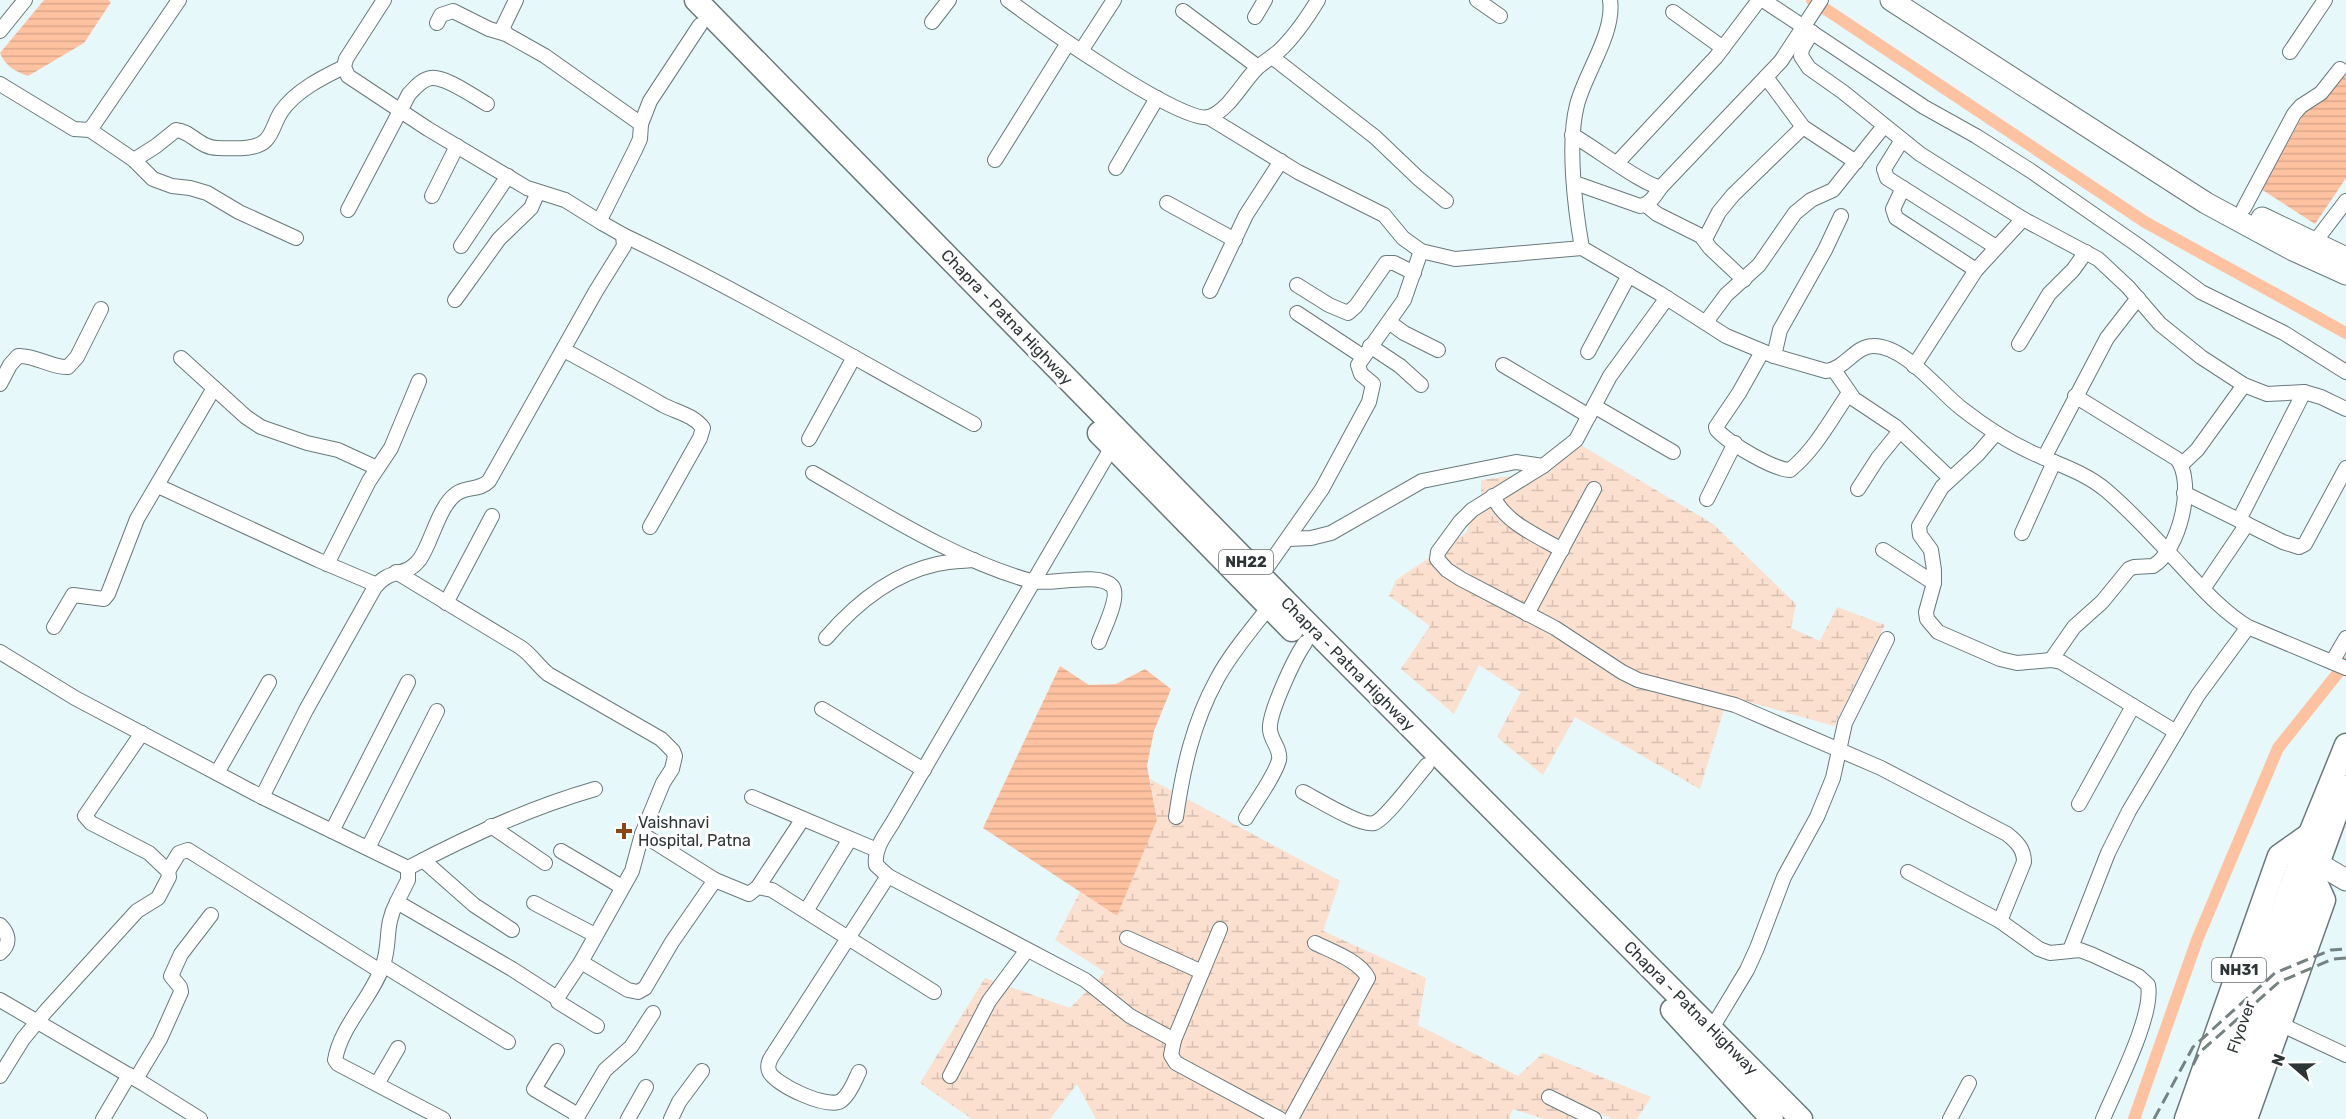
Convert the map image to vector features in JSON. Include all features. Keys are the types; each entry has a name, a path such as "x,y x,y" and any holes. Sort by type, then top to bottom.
{"highway":[{"name":"Chapra - Patna Highway","path":"678,0 1269,607 1644,981 1705,1044 1772,1119"},
{"name":"Chapra - Patna Highway","path":"696,0 1261,576 1801,1119"},
{"name":"Flyover","path":"2208,1119 2310,834 2346,745"},
{"name":"Flyover","path":"2225,1119 2346,788"},
{"name":"NH31","path":"2186,1119 2279,856 2310,834"},
{"path":"2246,1119 2324,900 2317,871"}],"main road":[{"path":"1891,0 2206,203 2293,250 2346,274"},
{"path":"1917,0 2102,121 2244,208 2346,258"},
{"path":"2317,871 2346,880"}],"street":[{"path":"0,31 25,0"},
{"path":"90,130 179,0"},
{"path":"384,0 345,59 344,67 348,76 400,111 508,176 538,192 565,200 623,235 771,309 974,424"},
{"path":"506,34 503,27 505,20 516,0"},
{"path":"932,22 949,0"},
{"path":"1008,0 1068,43 1181,112 1196,117 1208,117 1322,185 1384,214 1403,238 1421,251 1455,259 1582,248 1726,336 1768,354 1816,369 1834,370 1864,348 1873,346 1894,352 1914,366 1960,407 1996,433 2049,460 2077,471 2104,488 2137,518 2217,604 2248,627 2338,665 2346,638"},
{"path":"1081,51 1114,0"},
{"path":"1255,17 1265,0"},
{"path":"1208,117 1226,105 1258,67 1291,38 1318,0"},
{"path":"1477,0 1500,16"},
{"path":"1582,248 1572,135 1577,104 1604,37 1611,11 1610,0"},
{"path":"1617,163 1723,48 1761,0 1808,26 1924,107 1976,136 2040,178 2201,292 2284,333 2346,372"},
{"path":"1646,205 1781,61 1808,26 1821,0"},
{"path":"2290,52 2325,0"},
{"path":"437,22 441,15 453,11 489,29 506,34 545,56 641,124"},
{"path":"1183,11 1258,67"},
{"path":"1673,12 1723,48"},
{"path":"602,223 601,218 610,197 635,150 641,124 650,101 700,25"},
{"path":"1808,26 1802,49 1802,61 1902,140 2023,219 2086,252 2109,268 2160,324 2179,340 2244,385 2267,394 2304,392 2345,407"},
{"path":"995,160 1068,43"},
{"path":"1272,57 1375,137 1446,201"},
{"path":"134,160 176,130 208,147 258,145 266,140 282,110 291,101 314,84 344,67"},
{"path":"2244,208 2294,114 2301,106 2321,93 2340,69"},
{"path":"1766,77 1803,127 1856,162"},
{"path":"348,210 409,94 430,78 439,78 487,104"},
{"path":"0,84 74,129 90,130 134,160 153,178 163,183 207,193 239,212 296,238"},
{"path":"1116,168 1157,98"},
{"path":"1706,322 1726,295 1744,280 1768,254 1795,213 1811,200 1833,190 1884,126"},
{"path":"1705,239 1719,212 1733,195 1803,127"},
{"path":"1572,135 1639,179 1661,187"},
{"path":"1902,140 1884,169 1887,178 1995,247"},
{"path":"432,196 457,146"},
{"path":"1210,291 1246,214 1281,161"},
{"path":"461,246 508,176"},
{"path":"1575,183 1633,204 1646,205 1657,214 1705,239 1710,248 1744,280"},
{"path":"1903,188 1893,209 1896,218 1976,270"},
{"path":"455,300 499,239 531,208 538,192"},
{"path":"2314,243 2346,201"},
{"path":"1167,203 1235,240"},
{"path":"1841,216 1768,354 1716,426 1721,435 1777,467 1790,470 1817,441 1849,393"},
{"path":"1914,366 1976,270 2023,219"},
{"path":"262,797 315,694 377,585 387,575 407,571 420,558 454,495 462,490 484,486 489,481 624,246 623,235"},
{"path":"1261,576 1322,489 1369,402 1373,384 1358,370 1358,365 1404,300 1421,251"},
{"path":"2019,344 2049,294 2073,270 2086,252"},
{"path":"1297,285 1329,305 1348,313 1356,306 1386,263 1394,263 1414,273"},
{"path":"1588,352 1629,275"},
{"path":"1667,298 1610,376 1576,440 1543,466 1472,510 1438,552 1437,559 1447,570 1555,628 1638,680 1735,705 1881,768 1984,821 2015,840 2024,854 2024,862 2000,921"},
{"path":"2022,533 2075,396 2107,338 2138,298"},
{"path":"0,384 10,365 18,356 35,357 68,367 77,357 101,309"},
{"path":"1297,313 1366,351 1400,366 1421,385"},
{"path":"1389,322 1404,333 1438,350"},
{"path":"564,350 620,379 664,406 693,419 703,428 700,438 650,527"},
{"path":"809,439 854,357"},
{"path":"181,358 246,417 261,427 338,450 377,468"},
{"path":"1503,365 1673,452"},
{"path":"1834,370 1849,393 1900,431 1950,478"},
{"path":"327,564 377,468 391,448 419,381"},
{"path":"2181,465 2198,450 2244,385"},
{"path":"54,627 73,595 104,599 108,594 133,527 214,388"},
{"path":"2203,589 2243,522 2304,392"},
{"path":"2051,660 2074,627 2102,602 2128,569 2153,566 2168,551 2178,529 2184,493 2184,475 2177,459 2075,396"},
{"path":"1858,489 1878,458 1900,431"},
{"path":"1996,433 1978,454 1950,478 1935,497 1919,526 1920,535 1931,550 1934,583 1926,612 1930,625 1938,632 2008,662 2051,660 2072,668 2176,732"},
{"path":"1707,499 1735,443"},
{"path":"1112,447 877,850 876,865 888,876 1092,984 1130,1016 1174,1040"},
{"path":"1288,539 1311,538 1331,533 1411,486 1435,477 1516,462 1543,466"},
{"path":"2184,493 2294,546 2306,544 2346,468"},
{"path":"813,473 918,533 976,560 1033,582 1090,580 1108,584 1113,587 1115,594 1099,642"},
{"path":"158,486 377,585"},
{"path":"1527,614 1594,489"},
{"path":"1493,496 1497,506 1510,518 1562,549"},
{"path":"446,603 492,516"},
{"path":"1883,550 1934,583"},
{"path":"826,638 845,616 865,599 900,578 938,564 976,560"},
{"path":"396,572 530,653 537,664 548,674 661,739 675,756 672,769 663,783 642,834 632,871 581,962 557,998"},
{"path":"1176,817 1182,775 1198,718 1228,662 1269,607"},
{"path":"2070,950 2116,833 2214,670 2248,627"},
{"path":"1712,1028 1757,948 1784,877 1817,818 1836,768 1845,723 1887,639"},
{"path":"1246,818 1278,764 1279,753 1269,725 1286,681 1305,643"},
{"path":"0,652 75,698 262,797 408,868"},
{"path":"217,773 269,682"},
{"path":"332,831 408,682"},
{"path":"2079,804 2133,706"},
{"path":"822,710 924,770"},
{"path":"368,848 437,711"},
{"path":"0,1076 36,1023 137,911 158,898 169,877 168,871 149,853 91,823 86,816 142,733"},
{"path":"1303,792 1364,823 1377,823 1388,813 1427,765"},
{"path":"408,868 491,826 555,800 594,789"},
{"path":"752,797 877,850"},
{"path":"642,834 715,880 749,894 758,887 802,820"},
{"path":"491,826 545,863"},
{"path":"806,911 850,839"},
{"path":"168,871 179,854 188,850 508,1042"},
{"path":"561,851 622,887"},
{"path":"423,860 474,905 512,930"},
{"path":"408,868 408,880 388,922 382,968 340,1043 335,1060 338,1064 438,1118"},
{"path":"1908,873 2000,921 2044,951 2060,953 2080,950 2138,976 2148,985 2149,1002 2141,1026 2103,1119"},
{"path":"860,1072 842,1100 834,1104 817,1101 771,1075 768,1063 888,876"},
{"path":"581,962 628,990 638,992 645,988 672,942 715,880"},
{"path":"758,887 772,890 934,992"},
{"path":"397,902 513,969 557,998 558,1002 597,1026"},
{"path":"534,903 595,935"},
{"path":"103,1119 160,1039 181,992 180,987 171,976 175,963 211,915"},
{"path":"0,925 8,934 8,942 0,953"},
{"path":"1220,929 1174,1040 1171,1055 1176,1063 1280,1119"},
{"path":"1127,938 1202,972"},
{"path":"1291,1119 1368,978 1366,973 1352,963 1315,943"},
{"path":"950,1076 989,1001 1027,950"},
{"path":"0,1000 200,1119"},
{"path":"556,1051 534,1089 577,1117 605,1070 631,1047 653,1013"},
{"path":"2280,1024 2346,1055"},
{"path":"377,1084 398,1048"},
{"path":"670,1119 679,1102 702,1071"},
{"path":"1950,1119 1969,1083"},
{"path":"628,1119 646,1087"},
{"path":"1549,1097 1594,1119"}],"green space":[{"path":"1579,444 1713,524 1796,604 1791,628 1820,641 1837,607 1885,625 1834,726 1728,696 1700,789 1575,717 1543,775 1497,737 1521,692 1479,665 1454,714 1401,669 1430,626 1389,596 1396,580 1466,533 1481,501 1481,480 1548,471"},
{"path":"1150,779 1340,881 1323,931 1426,978 1418,1025 1518,1076 1543,1053 1651,1097 1637,1119 1614,1119 1596,1112 1592,1119 1544,1119 1513,1109 1509,1119 1096,1119 1077,1084 1050,1119 972,1119 920,1083 985,978 1070,1008 1105,972 1055,940 1080,892 1117,916 1157,820"}],"shaded area":[{"path":"44,0 108,0 111,2 84,43 28,76 11,68 0,53"},
{"path":"2346,75 2346,178 2315,224 2261,189 2306,110"},
{"path":"1060,666 1089,685 1116,684 1145,669 1171,689 1154,731 1147,766 1157,820 1117,916 983,828"}],"waterway":[{"path":"1812,0 2145,222 2346,333"},
{"path":"2134,1119 2197,940 2278,748 2346,663"}],"railway":[{"path":"2154,1119 2193,1047 2275,973 2331,950 2346,949"},
{"path":"2193,1065 2199,1053 2279,982 2333,959 2346,958"}],"place":[{"name":"Vaishnavi Hospital, Patna","path":"624,831"}]}
